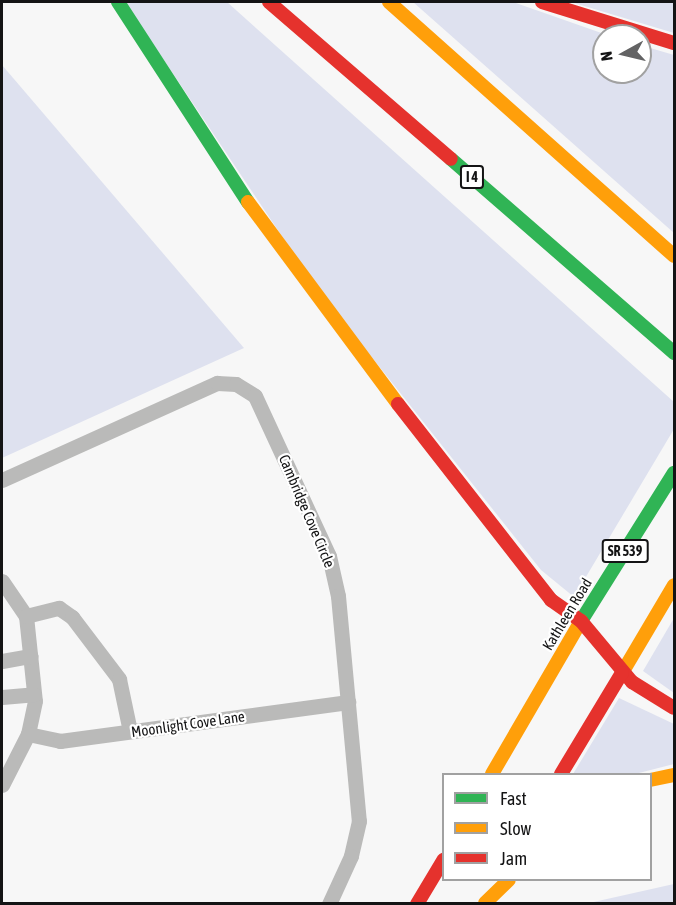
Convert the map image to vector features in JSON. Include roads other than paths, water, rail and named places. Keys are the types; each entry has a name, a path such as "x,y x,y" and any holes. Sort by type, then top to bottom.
{"main road":[{"path":"118,2 255,212 339,329 551,600 581,621 621,673 640,689 675,708"},
{"name":"I 4","path":"269,2 675,353"},
{"path":"389,2 675,256"},
{"path":"542,2 675,43"},
{"name":"Kathleen Road","path":"493,773 581,621 672,478"},
{"path":"562,773 675,585"},
{"path":"652,780 675,775"},
{"path":"417,903 442,862"},
{"path":"484,903 498,881"},
{"path":"484,903 507,881"}],"street":[{"name":"Cambridge Cove Circle","path":"2,480 210,386 225,382 245,388 261,406 333,568 359,821 351,856 329,903"},
{"path":"2,581 26,616 34,694 34,715 28,734 2,785"},
{"path":"26,616 59,608 72,616 119,679 130,731"},
{"path":"2,661 30,656"},
{"path":"2,698 34,694"},
{"name":"Moonlight Cove Lane","path":"28,734 60,741 348,702"}]}
